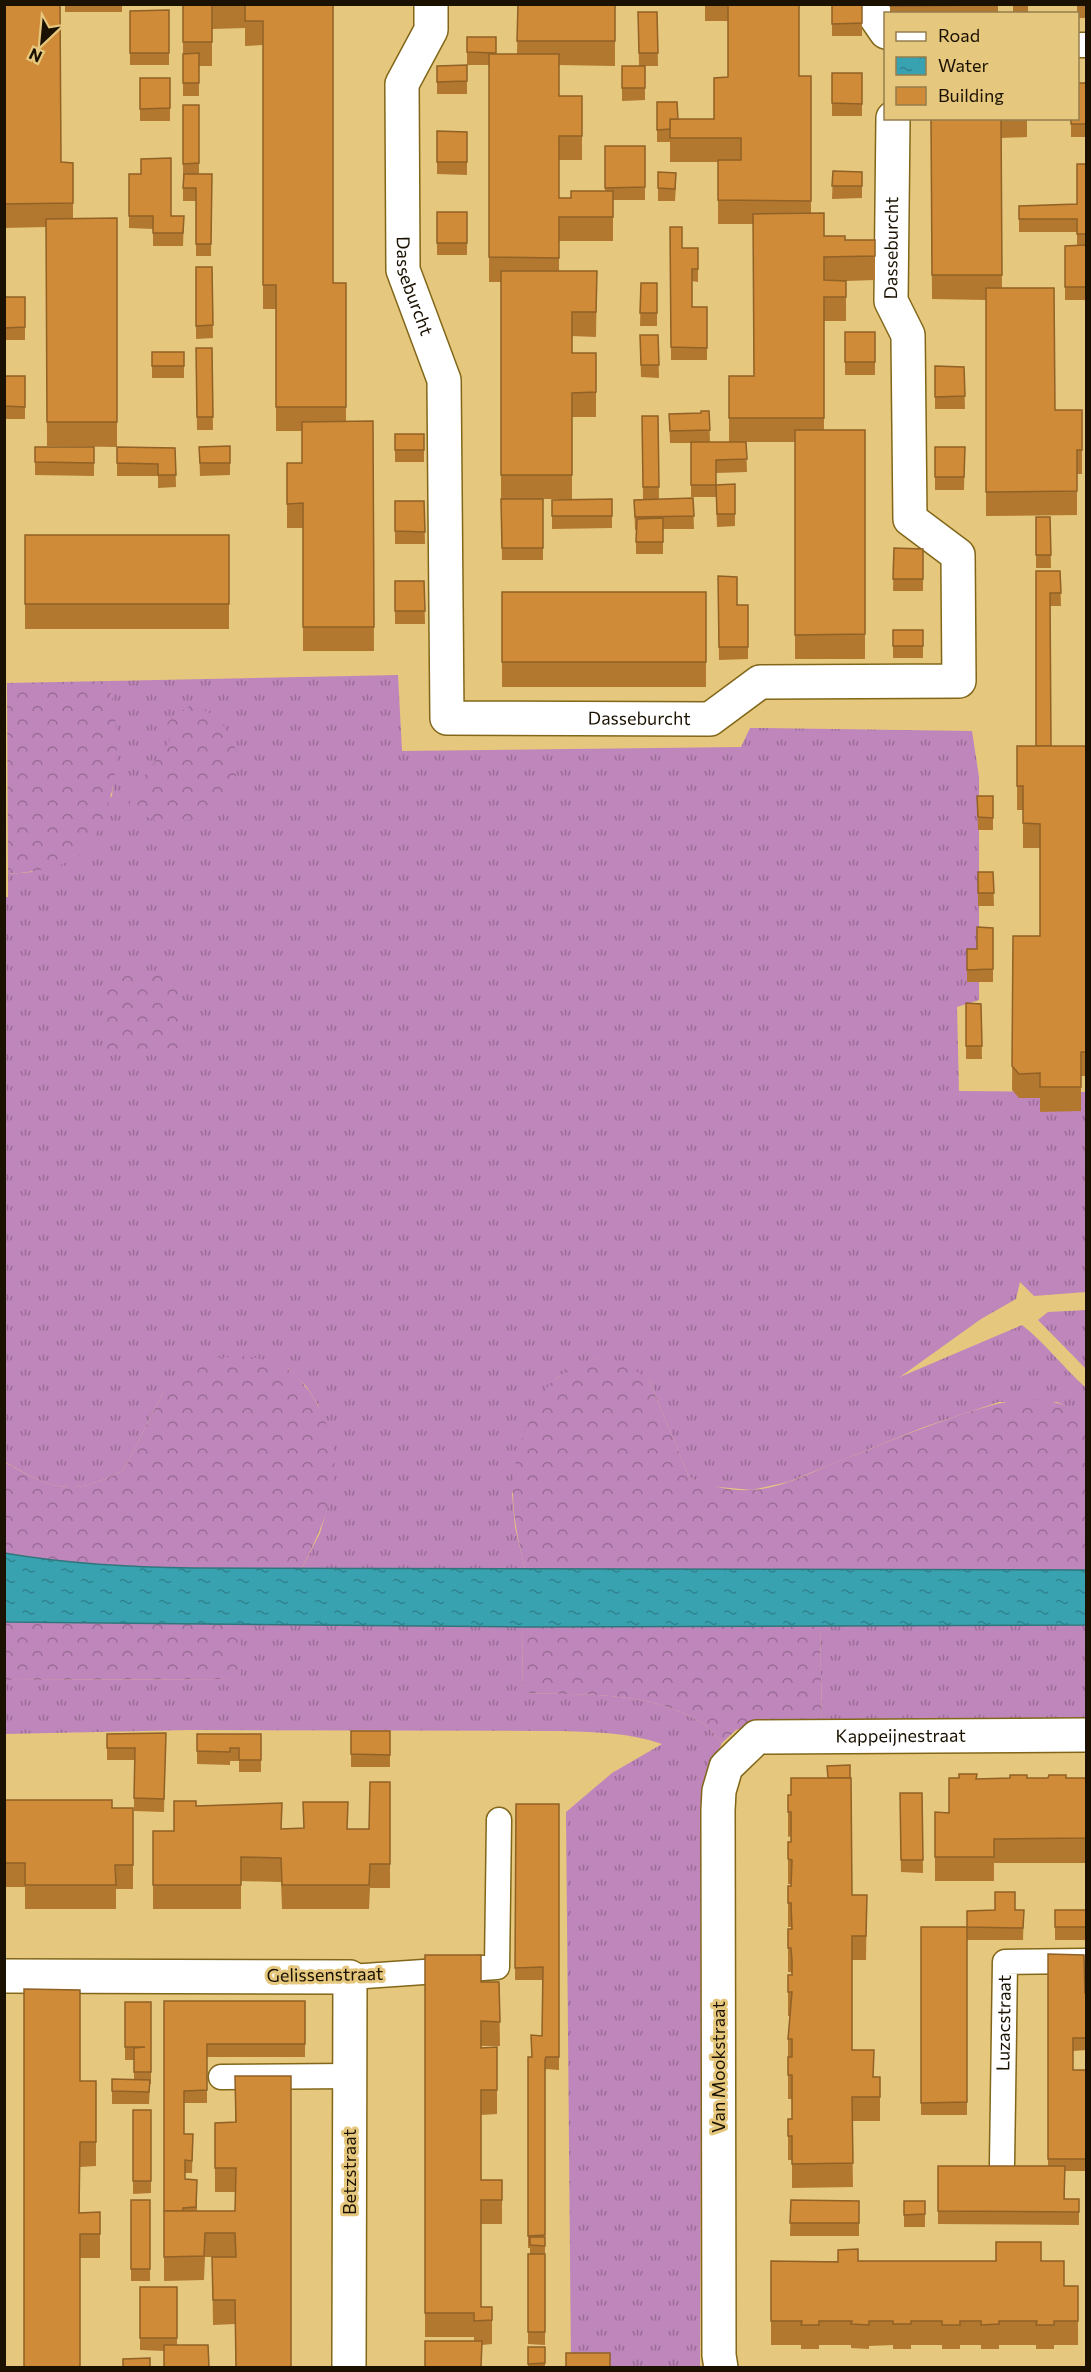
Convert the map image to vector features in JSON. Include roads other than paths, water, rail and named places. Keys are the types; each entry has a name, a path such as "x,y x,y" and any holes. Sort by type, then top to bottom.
{"street":[{"name":"Dasseburcht","path":"431,4 431,30 402,84 403,270 444,380 447,718 710,719 760,682 958,681 958,555 910,519 908,335 891,301 893,120"},
{"path":"875,4 875,16 884,30"},
{"name":"Kappeijnestraat","path":"726,1767 758,1737 1086,1735"},
{"name":"Van Mookstraat","path":"721,2367 719,2355 718,1810 719,1791 726,1767"},
{"name":"Gelissenstraat","path":"4,1976 350,1977"},
{"name":"Betzstraat","path":"348,2367 350,1977"}],"lane":[{"name":"Gelissenstraat","path":"350,1977 497,1967 499,1820"},
{"name":"Luzacstraat","path":"1002,2164 1005,1962 1086,1961"},
{"path":"221,2077 350,2076"}],"water":[{"path":"4,1553 99,1564 194,1568 1086,1570 1086,1625 523,1627 5,1622"}]}
